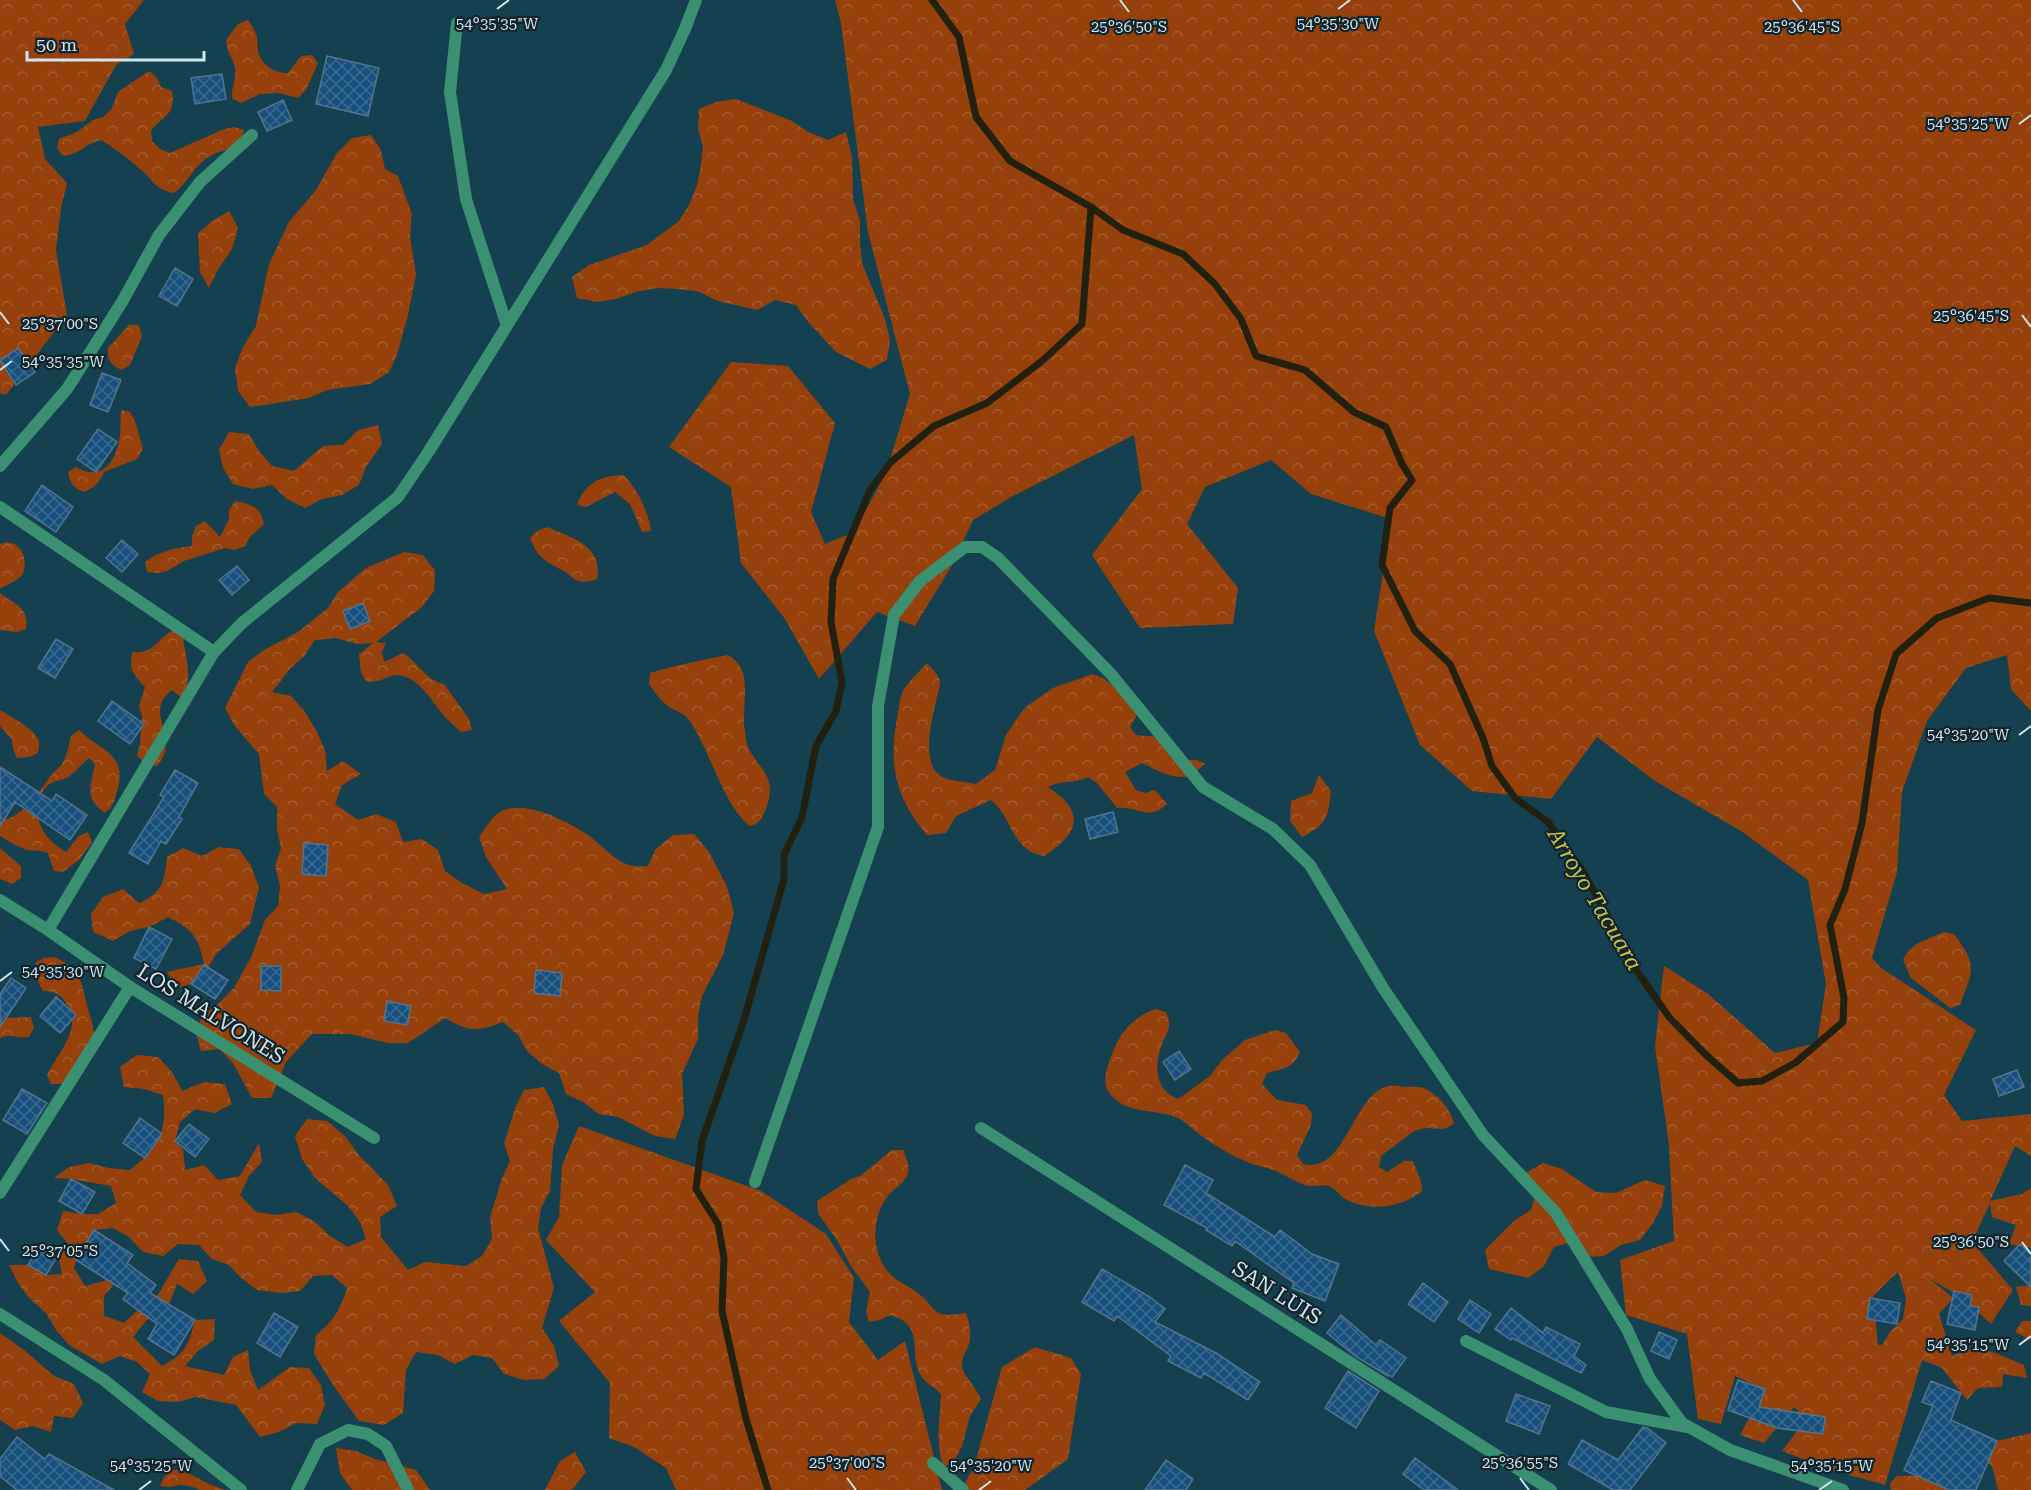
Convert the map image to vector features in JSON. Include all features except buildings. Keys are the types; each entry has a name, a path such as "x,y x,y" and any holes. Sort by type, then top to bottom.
{"street":[{"path":"48,930 214,652 242,623 398,497 666,70 696,0"},
{"path":"457,23 450,92 466,199 507,326"},
{"path":"0,466 67,389 122,302 159,235 200,182 252,135"},
{"path":"0,507 214,652"},
{"path":"755,1182 878,827 878,706 894,615 920,581 965,547 982,548 998,558 1111,674 1203,787 1273,829 1310,865 1389,998 1483,1135 1556,1213 1627,1329 1650,1379 1682,1423 1730,1450 1843,1490"},
{"name":"LOS MALVONES","path":"0,900 130,987 374,1138"},
{"path":"0,1193 130,987"},
{"name":"SAN LUIS","path":"981,1128 1551,1490"},
{"path":"0,1314 104,1380 241,1490"},
{"path":"1466,1341 1606,1412 1691,1428"},
{"path":"297,1490 320,1443 348,1430 368,1434 386,1446 408,1490"},
{"path":"933,1463 963,1490"}],"green space":[{"path":"0,0 144,0 125,24 134,54 116,65 85,121 38,127 45,159 67,183 61,208 56,250 67,315 6,395 0,393"},
{"path":"835,0 2031,0 2031,711 2011,689 2007,655 1966,668 1927,721 1902,792 1897,872 1872,958 1881,968 1976,1030 1944,1095 1962,1121 2031,1114 2031,1156 2015,1146 1990,1201 2022,1194 2031,1188 2031,1248 2009,1244 2016,1225 1992,1217 1990,1203 1972,1242 2013,1290 1991,1324 1962,1297 1930,1279 1953,1298 1939,1314 1952,1356 1976,1347 2024,1365 2027,1378 2003,1374 2002,1387 1978,1388 1967,1400 1942,1368 1922,1360 1885,1485 1832,1470 1782,1451 1806,1419 1794,1407 1764,1443 1740,1435 1765,1389 1735,1376 1721,1424 1698,1419 1687,1334 1626,1315 1620,1260 1674,1241 1669,1145 1655,1046 1664,966 1708,994 1775,1053 1817,1043 1826,984 1808,880 1741,831 1655,781 1597,737 1551,799 1472,791 1420,745 1374,631 1391,519 1311,494 1271,460 1205,487 1187,524 1238,588 1233,624 1140,628 1092,555 1142,489 1134,435 1013,496 973,520 951,567 915,626 877,612 819,679 785,619 741,563 731,487 669,447 731,362 788,366 835,423 811,512 825,544 854,532 886,473 910,394 868,232 841,23","holes":["1898,1272 1906,1298 1903,1319 1890,1332 1882,1345 1878,1345 1873,1296"]},
{"path":"248,20 256,33 260,57 270,68 288,73 301,56 312,55 318,63 306,90 298,98 279,93 260,94 241,103 232,98 235,72 226,40 238,24"},
{"path":"149,71 157,78 161,87 172,91 172,106 168,114 151,131 152,141 160,149 170,153 224,129 234,127 244,130 238,143 202,161 174,193 158,187 131,161 101,140 69,155 63,156 57,148 59,139 103,117 111,110 118,92"},
{"path":"736,99 792,121 808,132 828,140 846,132 852,157 853,199 860,221 862,263 885,319 890,340 887,360 870,369 836,352 796,305 775,300 757,310 718,301 697,291 656,288 597,302 577,298 572,277 589,265 647,245 679,221 690,203 701,165 703,146 698,129 699,109 716,102"},
{"path":"371,135 381,150 385,169 398,176 412,214 410,237 416,274 397,355 389,372 370,384 327,390 309,398 250,407 238,391 235,368 243,347 256,326 269,264 289,222 316,190 337,153 352,138"},
{"path":"229,211 238,228 232,249 209,288 200,272 198,233"},
{"path":"129,325 139,325 142,336 130,365 122,370 110,362 108,348"},
{"path":"121,410 130,412 143,449 137,459 104,472 94,486 84,492 77,489 68,472 76,467 94,472 107,466 112,460 118,444"},
{"path":"378,425 382,444 366,467 359,485 342,495 322,499 305,508 287,499 272,485 253,489 233,484 223,468 219,450 229,432 249,434 259,451 272,466 294,471 323,446 343,445 358,430"},
{"path":"623,475 642,501 651,531 642,532 630,504 615,492 586,507 577,505 584,491 594,482 607,477"},
{"path":"235,501 254,507 263,518 264,524 250,537 245,546 235,550 225,548 184,561 167,571 147,572 145,562 150,558 167,551 192,546 192,536 196,526 205,521 220,537 229,519 229,510"},
{"path":"547,527 584,544 595,558 598,567 597,579 580,582 540,556 530,538 537,531"},
{"path":"6,542 16,545 22,551 24,569 19,578 0,589 0,544"},
{"path":"404,552 423,555 435,571 434,591 422,607 376,642 386,643 382,652 384,662 403,653 432,679 444,684 469,719 472,730 461,732 447,719 426,692 406,677 394,675 377,681 366,681 361,673 359,654 373,643 357,644 336,638 315,640 272,692 291,696 305,712 325,750 327,771 343,761 361,774 342,785 335,804 358,820 376,814 396,822 403,842 422,839 438,850 445,871 484,894 507,889 486,857 479,837 493,818 504,810 525,808 548,814 588,835 623,863 634,866 648,866 655,850 673,835 694,834 709,852 718,869 727,887 734,913 723,955 702,996 698,1016 698,1039 682,1074 684,1115 675,1139 655,1136 618,1117 599,1114 583,1102 566,1094 559,1073 542,1064 527,1051 518,1035 503,1022 486,1028 473,1029 445,1018 408,1043 388,1043 350,1034 312,1034 286,1062 271,1098 252,1098 233,1063 219,1049 201,1051 196,1033 202,1016 234,988 252,955 265,920 278,906 280,886 275,866 281,848 277,829 277,807 264,794 259,754 234,725 225,708 248,662 264,650 298,632 328,608 338,592 366,568"},
{"path":"0,593 16,604 26,616 26,629 17,632 0,630"},
{"path":"175,629 183,636 188,683 182,698 172,690 164,699 160,708 160,717 165,735 164,755 157,766 145,764 137,755 142,716 139,706 145,687 133,671 131,663 133,652 146,651"},
{"path":"728,655 737,662 742,670 747,745 765,773 770,789 765,812 757,823 749,826 739,815 723,789 689,720 664,703 649,684 650,673"},
{"path":"927,663 940,681 931,727 930,758 937,773 945,778 976,784 995,770 1006,735 1027,706 1053,688 1092,674 1103,678 1119,690 1140,710 1130,727 1136,735 1156,737 1177,760 1197,760 1205,764 1191,775 1183,777 1165,774 1142,763 1125,772 1136,790 1145,793 1155,790 1167,804 1148,813 1117,808 1097,783 1088,777 1048,787 1064,800 1072,811 1074,819 1070,833 1065,840 1044,856 1024,847 1004,815 991,800 956,816 946,833 927,835 908,808 897,781 894,766 894,736 903,691"},
{"path":"0,710 33,732 39,742 38,753 29,757 17,758 12,740 0,726"},
{"path":"79,730 115,760 120,776 118,788 112,805 105,813 91,797 95,764 89,758 68,777 47,786 41,795 37,814 50,840 66,852 79,836 88,832 92,842 80,859 63,872 54,871 48,853 24,849 0,836 0,816 8,819 31,802 62,764 71,736"},
{"path":"1319,775 1331,791 1329,808 1321,824 1302,837 1290,821 1291,801 1312,793"},
{"path":"219,847 239,849 251,866 259,888 250,924 217,953 206,970 191,984 176,988 167,972 204,964 197,940 189,930 176,921 168,917 149,927 130,931 113,941 93,932 91,914 103,897 123,889 139,903 153,895 161,886 167,857 183,848 202,856"},
{"path":"0,848 21,866 21,878 12,884 0,879"},
{"path":"1944,932 1954,934 1967,954 1971,968 1960,1005 1950,1008 1911,978 1903,960 1915,945"},
{"path":"55,957 75,971 83,989 93,1030 89,1048 67,1084 51,1084 47,1075 71,1031 71,1012 59,995 43,991 36,970 36,962 44,958"},
{"path":"1155,1009 1166,1012 1169,1021 1158,1060 1158,1076 1164,1089 1178,1099 1210,1076 1222,1060 1245,1040 1275,1030 1286,1033 1300,1052 1291,1065 1267,1073 1262,1084 1277,1100 1306,1105 1312,1114 1311,1125 1297,1155 1303,1164 1317,1164 1329,1158 1373,1094 1385,1087 1418,1087 1431,1092 1448,1109 1454,1124 1444,1129 1425,1128 1414,1131 1381,1156 1379,1167 1387,1172 1404,1161 1413,1161 1421,1181 1422,1191 1414,1197 1395,1204 1364,1206 1345,1199 1328,1186 1305,1185 1276,1171 1239,1158 1212,1143 1176,1117 1126,1106 1118,1102 1109,1092 1105,1080 1112,1053 1125,1030 1138,1018"},
{"path":"0,1016 31,1017 34,1028 29,1037 0,1038"},
{"path":"137,1055 158,1057 172,1072 182,1091 204,1082 225,1084 232,1104 214,1113 195,1109 180,1122 175,1141 183,1150 185,1170 204,1165 218,1180 240,1176 259,1143 262,1162 249,1176 240,1195 256,1212 276,1215 296,1212 314,1221 330,1236 348,1247 366,1239 360,1222 348,1206 315,1178 302,1159 295,1136 307,1119 327,1121 345,1136 358,1154 388,1185 397,1206 380,1217 381,1237 408,1270 425,1262 466,1266 482,1256 492,1239 490,1217 502,1178 510,1161 504,1143 516,1106 524,1090 544,1087 553,1104 559,1125 553,1149 550,1191 541,1208 538,1228 554,1288 542,1328 554,1346 559,1366 544,1379 524,1380 504,1374 492,1358 473,1355 455,1364 438,1355 416,1352 406,1370 403,1413 384,1425 359,1421 314,1354 316,1335 336,1314 347,1288 332,1275 313,1276 300,1291 282,1293 257,1290 229,1265 212,1259 199,1245 178,1244 163,1256 143,1252 129,1237 113,1228 94,1230 76,1260 74,1268 85,1286 122,1273 141,1274 114,1284 104,1296 104,1316 124,1323 138,1310 147,1308 159,1293 179,1259 198,1261 207,1281 193,1294 177,1284 169,1304 146,1321 133,1337 162,1366 185,1348 195,1320 215,1319 214,1340 198,1351 185,1366 224,1375 233,1357 248,1350 250,1370 258,1390 290,1367 309,1368 321,1385 325,1405 317,1424 296,1423 279,1432 260,1437 236,1405 196,1397 178,1402 158,1401 142,1392 150,1374 137,1362 120,1356 102,1364 69,1345 56,1330 46,1313 29,1298 9,1265 28,1265 46,1275 62,1274 58,1255 68,1244 57,1230 63,1211 98,1214 116,1203 111,1186 54,1178 69,1167 89,1163 130,1170 154,1146 164,1118 163,1095 144,1089 124,1087 120,1067"},
{"path":"579,1126 761,1191 826,1234 854,1278 849,1322 878,1360 905,1341 942,1490 676,1490 666,1468 634,1447 609,1438 610,1383 559,1321 595,1292 546,1240 559,1217 562,1165"},
{"path":"892,1150 903,1150 908,1173 888,1196 878,1214 875,1235 879,1255 883,1265 892,1276 923,1297 935,1311 945,1314 966,1313 970,1335 962,1366 981,1399 970,1416 962,1446 953,1464 943,1466 939,1439 941,1394 920,1374 912,1332 901,1319 890,1315 869,1322 866,1312 870,1292 818,1213 817,1201 851,1179 860,1176"},
{"path":"1543,1163 1562,1169 1596,1192 1616,1193 1645,1180 1665,1186 1662,1206 1640,1240 1621,1245 1604,1256 1585,1257 1572,1242 1554,1247 1544,1266 1528,1278 1489,1269 1485,1250 1515,1220 1531,1210 1537,1191 1526,1173"},
{"path":"2031,1285 2031,1306 2021,1305 2016,1287"},
{"path":"2022,1321 2031,1321 2031,1340 2015,1332"},
{"path":"0,1333 54,1376 74,1384 83,1403 73,1418 54,1416 51,1432 33,1426 15,1430 0,1420"},
{"path":"1035,1347 1071,1358 1081,1374 1068,1459 1025,1490 970,1490 968,1488 961,1490 974,1467 1002,1367"},
{"path":"1975,1431 1997,1441 2031,1433 2031,1490 1998,1490 1992,1466 1979,1454"},
{"path":"336,1448 356,1451 375,1459 416,1470 430,1490 352,1490 340,1473"},
{"path":"575,1452 586,1472 572,1490 545,1490 560,1461"},
{"path":"172,1470 182,1470 225,1490 201,1490 180,1485 160,1486 164,1477"},
{"path":"1941,1471 1953,1490 1891,1490 1890,1484 1896,1476 1917,1476"}],"waterway":[{"name":"Arroyo Tacuara","path":"932,0 959,37 976,117 1010,161 1091,207 1123,230 1183,254 1215,284 1241,319 1256,356 1305,370 1354,412 1386,427 1402,464 1412,480 1390,508 1382,565 1415,631 1450,664 1483,738 1492,766 1515,798 1548,822 1582,870 1625,954 1669,1017 1706,1055 1738,1083 1762,1081 1795,1063 1843,1022 1844,998 1830,925 1845,889 1862,823 1878,710 1896,654 1937,618 1989,598 2031,603"},
{"path":"768,1490 746,1419 722,1311 724,1258 718,1224 696,1189 702,1141 744,1020 784,879 784,855 802,817 816,746 836,711 842,682 831,622 833,579 870,490 891,462 934,426 987,403 1042,361 1082,324 1091,207"}]}
